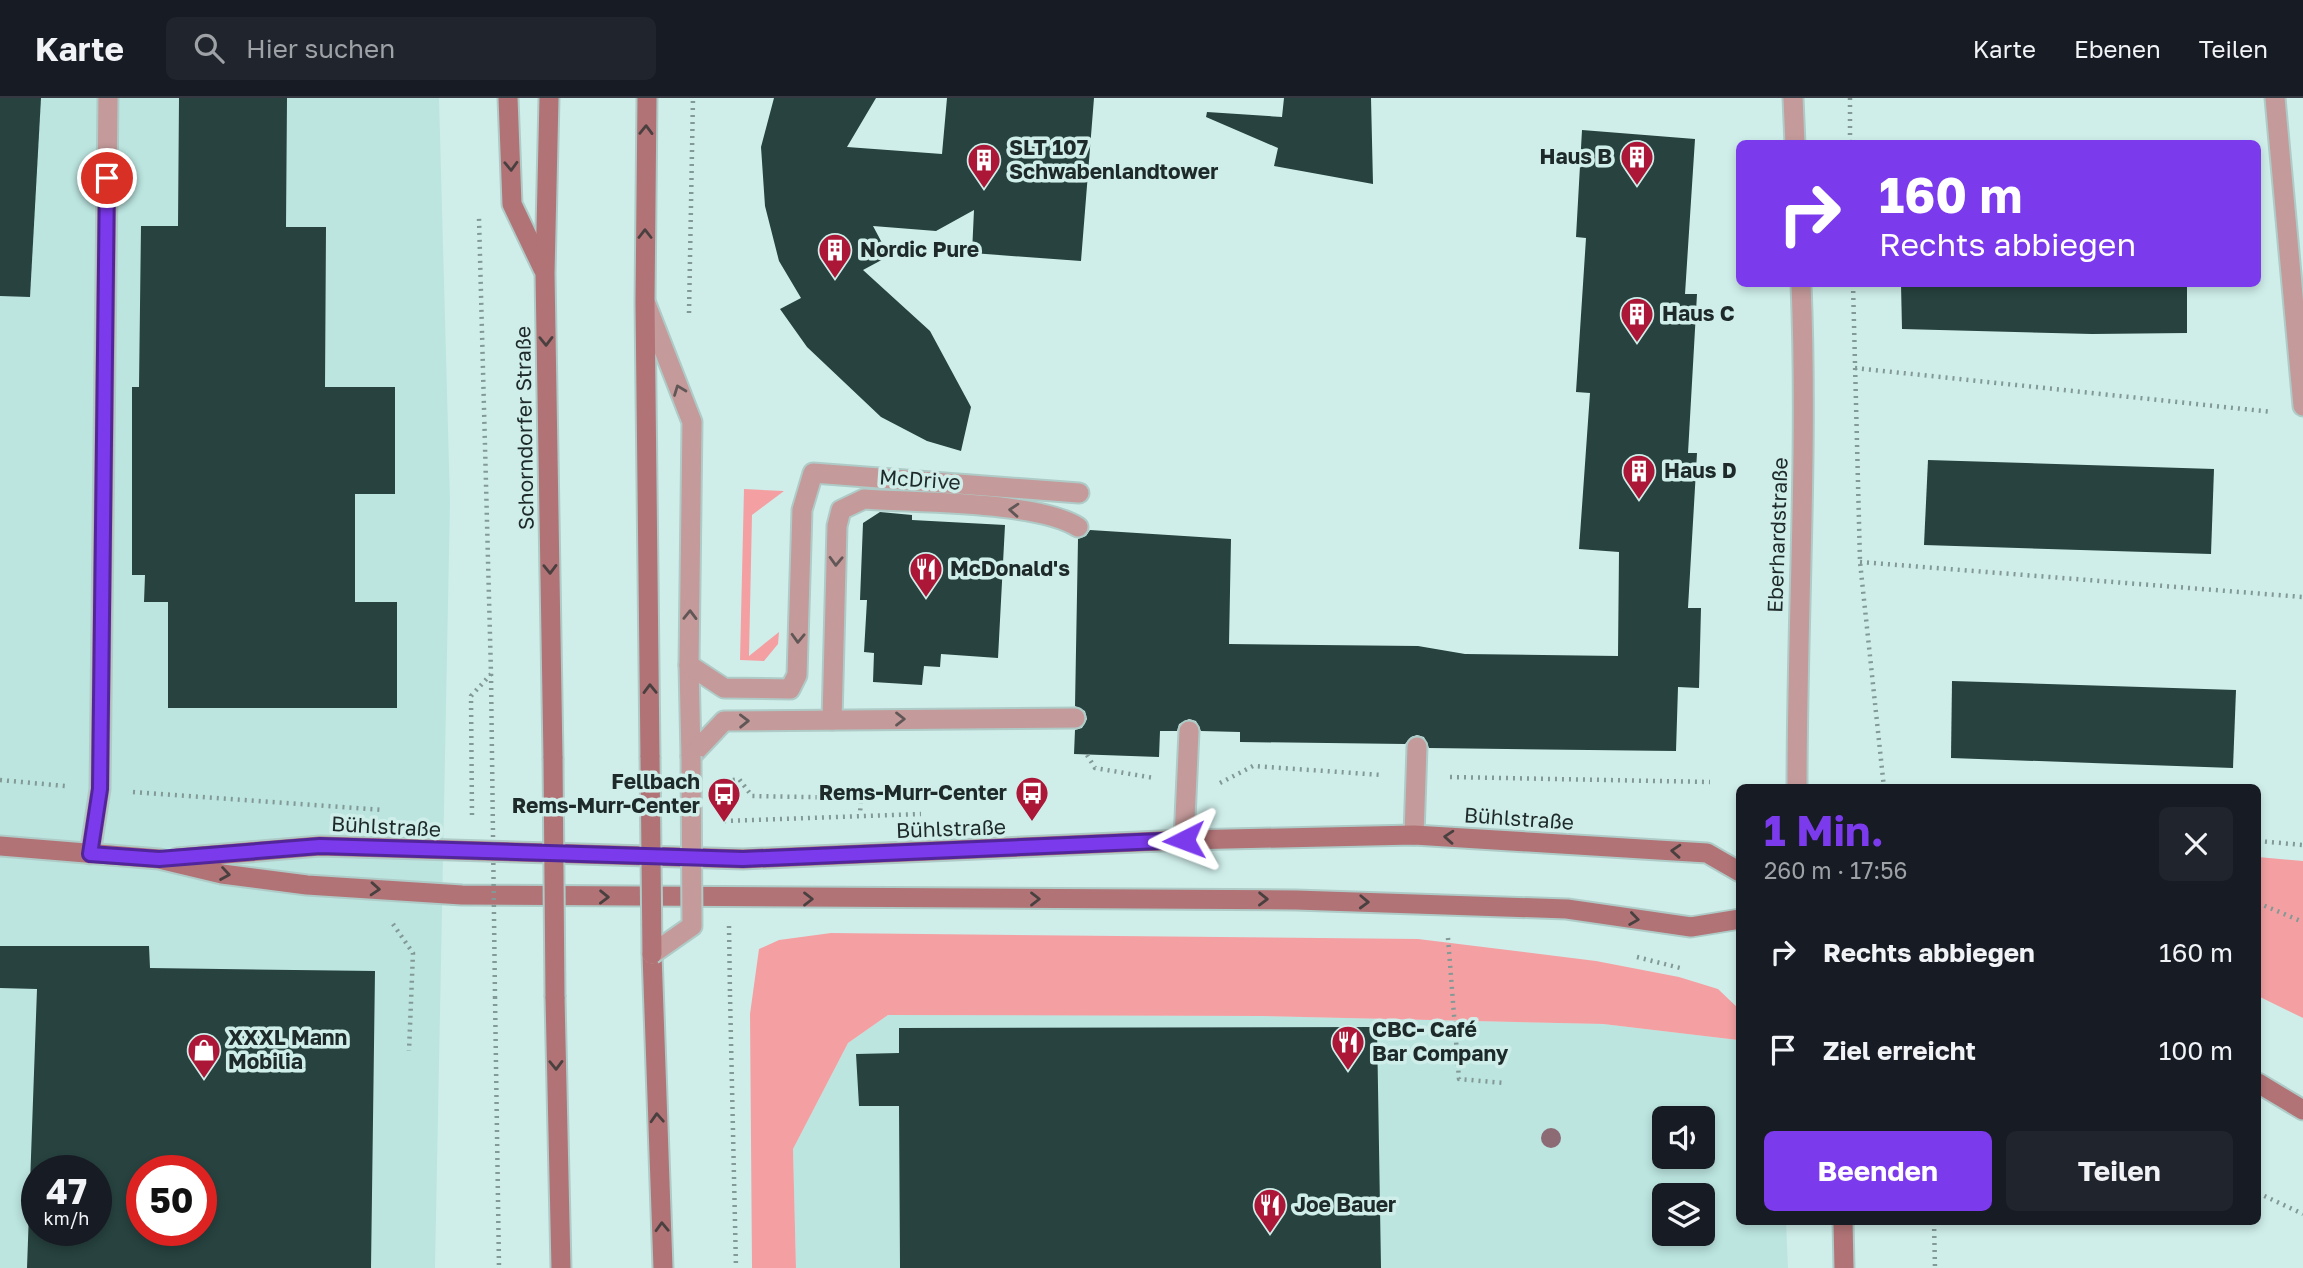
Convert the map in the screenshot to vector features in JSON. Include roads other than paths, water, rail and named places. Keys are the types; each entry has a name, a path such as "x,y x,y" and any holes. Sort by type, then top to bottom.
{"main road":[{"path":"508,98 512,204 545,273"},
{"name":"Schorndorfer Straße","path":"549,98 545,273 561,1268"},
{"path":"647,98 645,302 652,996 663,1268"},
{"name":"Bühlstraße","path":"0,846 159,859 320,846 743,859 1184,840 1413,835 1707,853 1736,870"},
{"name":"Bühlstraße","path":"159,859 222,874 307,885 462,895 1296,900 1567,909 1691,927 1736,920"},
{"path":"2261,1085 2303,1110"},
{"path":"1843,1225 1844,1268"}],"street":[{"path":"90,854 100,789 108,98"},
{"path":"1793,98 1795,140"},
{"path":"2275,98 2303,406"},
{"name":"Eberhardstraße","path":"1797,784 1797,633 1804,487 1801,287"},
{"path":"645,302 692,422 689,665 692,926 652,954"},
{"path":"689,665 724,688 790,689 797,675 802,510 813,474 1079,493"},
{"name":"McDrive","path":"832,720 836,526 841,510 864,499 1012,510 1062,517 1078,527"},
{"path":"691,756 723,721 1075,718"},
{"path":"1184,840 1189,731"},
{"path":"1413,835 1417,747"}],"place":[{"name":"Haus B","path":"1637,187"},
{"name":"SLT 107 Schwabenlandtower","path":"984,190"},
{"name":"Nordic Pure","path":"835,280"},
{"name":"Haus C","path":"1637,344"},
{"name":"Haus D","path":"1639,501"},
{"name":"McDonald's","path":"926,599"},
{"name":"Rems-Murr-Center","path":"1032,823"},
{"name":"Fellbach Rems-Murr-Center","path":"724,824"},
{"name":"CBC- Café Bar Company","path":"1348,1072"},
{"name":"XXXL Mann Mobilia","path":"204,1080"},
{"name":"Joe Bauer","path":"1270,1235"}]}
